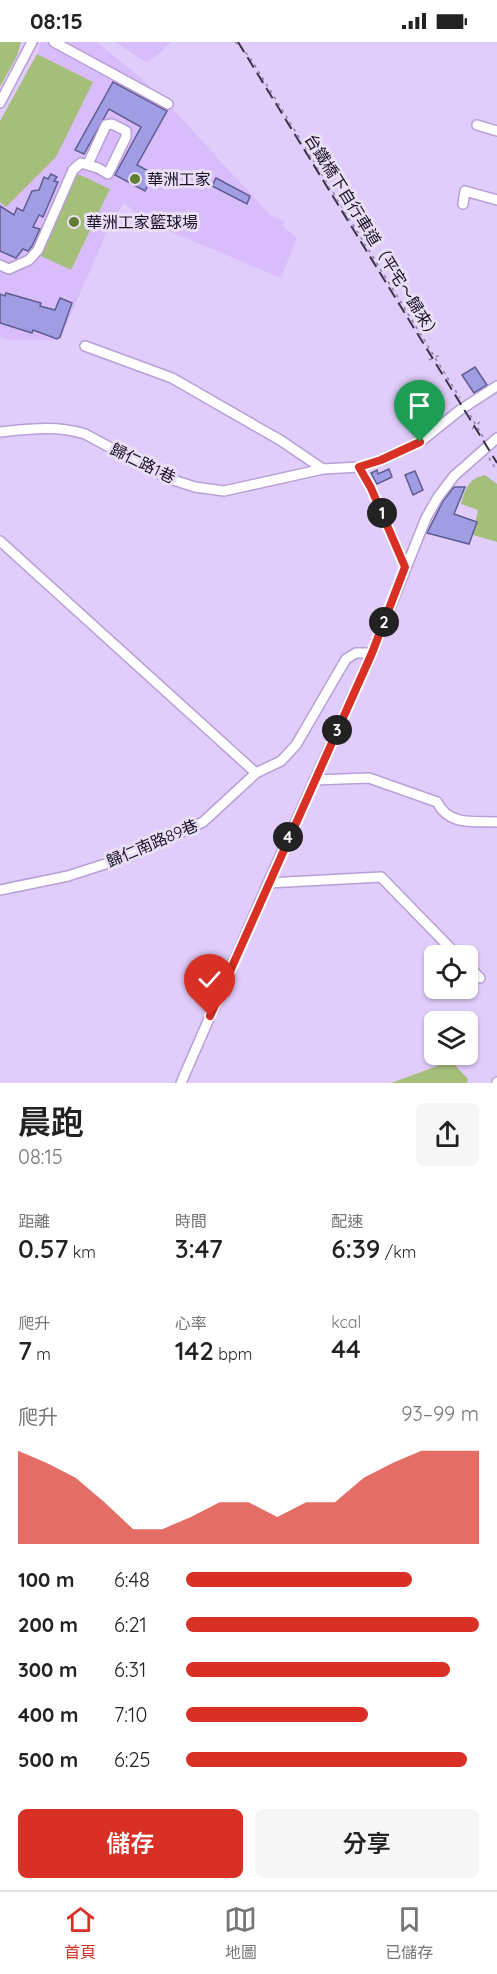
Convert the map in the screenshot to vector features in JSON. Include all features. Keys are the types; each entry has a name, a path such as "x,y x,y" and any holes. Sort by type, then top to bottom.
{"street":[{"path":"0,103 32,42"},
{"path":"54,42 168,105"},
{"path":"0,265 9,269 29,260 38,250 73,170 81,163 108,174 126,137 126,131 112,124 106,125 88,164"},
{"path":"477,125 497,131"},
{"path":"463,204 465,191 497,200"},
{"path":"85,345 172,378 280,440 323,470"},
{"name":"歸仁路1巷","path":"0,432 48,428 72,429 167,478 195,487 224,491 323,470 359,467 381,460 420,442 462,408 497,386"},
{"path":"181,1083 372,653 426,518 454,476 497,438"},
{"path":"359,467 371,488 405,567"},
{"path":"0,541 256,773"},
{"name":"歸仁南路89巷","path":"0,890 68,876 130,856 203,822 256,773 281,761 296,745 346,659 356,653 372,653"},
{"path":"314,780 369,778 437,802 444,814 452,819 497,822"},
{"path":"268,883 381,877 447,945"}],"path":[{"name":"台鐵橋下自行車道（平宅～歸來）","path":"235,42 252,61 435,357 462,408 476,425 497,471"},
{"path":"429,360 440,355"},
{"path":"472,429 481,421"}],"shaded area":[{"name":"華洲工家","path":"41,42 97,42 168,104 270,215 284,222 283,226 297,238 281,278 148,222 124,203 112,220 60,340 10,340 0,337 0,202 6,207 92,82 37,54"},
{"path":"115,42 172,42 147,63"}],"green space":[{"path":"0,42 21,42 17,56 0,87"},
{"path":"37,54 93,82 56,157 6,207 0,202 0,121"},
{"name":"華洲工家籃球場","path":"78,174 110,189 71,270 39,255"},
{"path":"485,475 497,484 497,542 473,535 478,510 461,504 468,485"},
{"path":"440,1065 455,1065 468,1079 467,1083 391,1083"}],"building":[{"path":"113,82 167,111 137,165 154,174 145,191 115,175 141,127 109,109 84,154 75,150"},
{"path":"51,174 57,177 54,181 58,182 43,217 39,215 33,227 40,229 32,246 28,251 23,249 16,258 0,251 0,206 14,215 17,208 23,211 32,191 39,190 44,177 48,179"},
{"path":"216,178 250,196 247,204 212,186"},
{"path":"6,293 41,303 40,306 55,310 60,298 72,303 60,337 57,339 33,330 32,333 0,323 0,294 5,296"},
{"path":"475,367 487,385 474,393 462,375"},
{"path":"389,469 392,477 377,484 371,473 377,470 378,474"},
{"path":"415,471 423,490 413,495 405,475"},
{"path":"454,487 465,487 454,514 477,522 469,544 427,533 443,501"}],"railway":[{"path":"238,42 497,463"}],"place":[{"name":"華洲工家","path":"135,179"},
{"name":"華洲工家籃球場","path":"74,222"}],"route":[{"path":"210,1016 372,653 405,567 371,488 359,467 381,460 420,442"}]}
